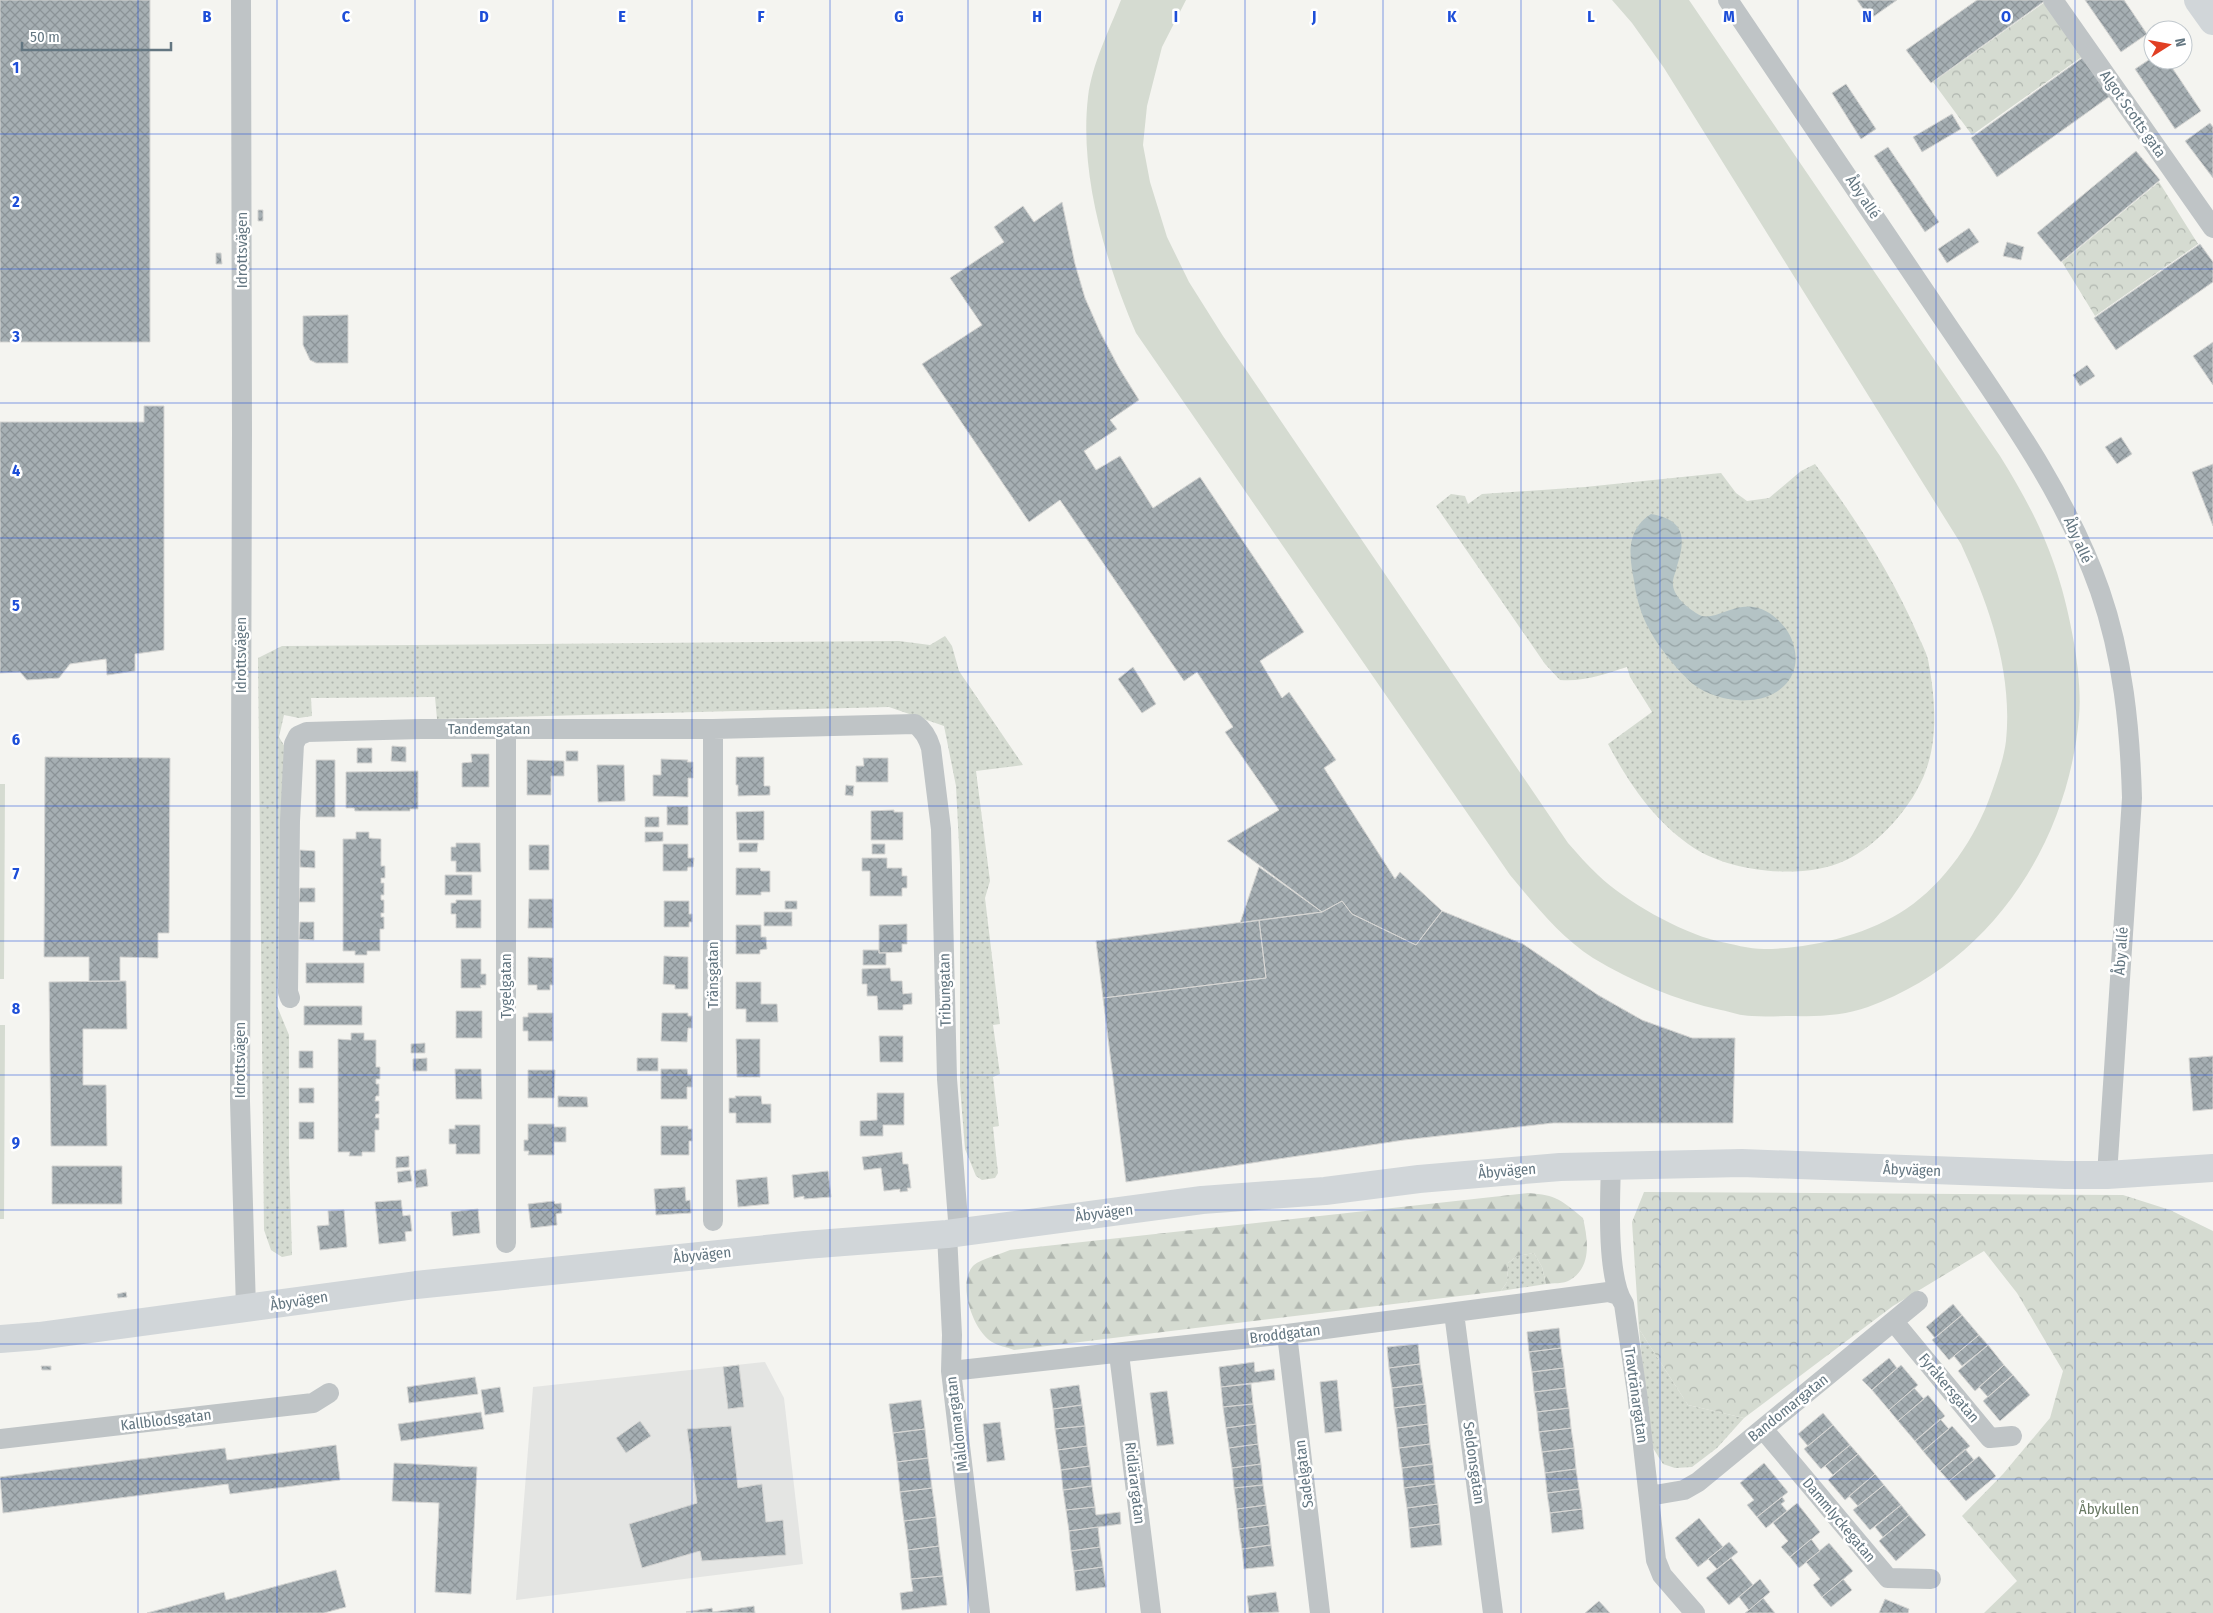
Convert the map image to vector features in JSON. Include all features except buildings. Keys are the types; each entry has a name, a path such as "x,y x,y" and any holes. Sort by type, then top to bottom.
{"street":[{"name":"Idrottsvägen","path":"241,0 240,1101 246,1309"},
{"name":"Åby allé","path":"1728,0 1842,165 2016,427 2056,493 2100,591 2112,633 2122,686 2130,747 2132,798 2107,1175"},
{"name":"Algot Scotts gata","path":"2053,0 2213,228"},
{"path":"2198,0 2213,22"},
{"name":"Tandemgatan","path":"290,998 288,992 290,821 294,744 298,736 307,732 318,730 713,729 914,724 921,728 928,737 931,748"},
{"name":"Tränsgatan","path":"713,729 713,1221"},
{"name":"Tygelgatan","path":"506,730 506,1243"},
{"name":"Tribungatan","path":"931,748 941,829 953,1234"},
{"name":"Åbyvägen","path":"0,1339 246,1309 331,1296 538,1272 804,1245 953,1234 1202,1200 1325,1191 1419,1179 1542,1168 1742,1163 1954,1172 2107,1175 2213,1168"},
{"name":"Travtränargatan","path":"1611,1165 1612,1250 1618,1295 1624,1304 1637,1393 1656,1560 1662,1575 1695,1613"},
{"name":"Måldomargatan","path":"953,1234 951,1371 980,1613"},
{"name":"Broddgatan","path":"951,1371 1287,1334 1608,1292 1618,1295"},
{"name":"Bandomargatan","path":"1649,1496 1684,1490 1698,1482 1918,1301"},
{"name":"Seldonsgatan","path":"1454,1313 1493,1613"},
{"name":"Fyråkersgatan","path":"1894,1322 1990,1438 2012,1436"},
{"name":"Sadelgatan","path":"1287,1334 1320,1613"},
{"name":"Ridlärargatan","path":"1119,1354 1151,1613"},
{"name":"Kallblodsgatan","path":"0,1439 313,1403 329,1393"},
{"name":"Dammlyckegatan","path":"1763,1429 1888,1578 1931,1579"}],"shaded area":[{"path":"765,1362 784,1398 803,1564 516,1600 533,1387"}],"green space":[{"path":"1121,0 1186,0 1162,47 1147,106 1143,145 1150,182 1167,237 1189,282 1223,336 1568,843 1609,885 1638,905 1687,931 1717,941 1752,948 1800,946 1838,939 1891,918 1920,898 1946,873 1958,858 1977,826 1998,774 2006,741 2006,690 1997,640 1981,591 1961,544 1664,68 1632,23 1612,0 1689,0 2000,456 2038,524 2063,591 2075,652 2080,708 2072,764 2059,810 2040,853 2015,893 1985,929 1951,961 1912,987 1859,1010 1822,1016 1744,1015 1687,1001 1623,975 1581,950 1539,909 1510,875 1136,333 1105,248 1097,218 1087,157 1086,127 1090,85 1093,72"},
{"path":"2045,2 2083,56 1972,135 1933,82"},
{"path":"2159,182 2198,244 2095,316 2062,262"},
{"path":"1815,464 1844,504 1884,567 1924,649 1933,691 1934,731 1930,758 1913,797 1882,835 1857,854 1827,867 1788,872 1768,871 1727,863 1709,856 1680,838 1655,814 1634,788 1608,744 1652,712 1630,677 1627,667 1586,679 1560,680 1545,664 1436,506 1451,494 1465,496 1468,504 1482,494 1585,487 1721,473 1736,493 1747,501 1769,498 1801,471"},
{"path":"945,636 952,646 959,671 1023,765 976,771 990,881 985,898 1000,1024 993,1025 1000,1074 993,1077 999,1126 993,1127 998,1173 995,1178 982,1180 976,1176 965,1149 960,1086 960,865 956,786 944,726 889,707 437,719 435,697 311,698 312,716 299,718 284,715 279,737 285,747 277,1006 289,1035 289,1156 292,1255 282,1257 271,1250 264,1230 258,658 282,646 899,641 930,645"},
{"path":"0,784 5,784 4,979 0,979"},
{"path":"0,1025 5,1025 4,1219 0,1219"},
{"name":"Åbykullen","path":"1644,1192 2123,1195 2170,1210 2213,1231 2213,1613 1984,1613 2017,1581 1962,1516 2003,1474 2050,1418 2063,1371 2017,1293 1984,1251 1893,1306 1744,1418 1688,1405 1639,1329 1632,1222"},
{"path":"1528,1193 1552,1197 1583,1218 1587,1252 1582,1268 1570,1280 1546,1284 1542,1267 1534,1253 1517,1256 1508,1263 1507,1282 1501,1291 1014,1350 994,1343 985,1336 973,1317 969,1306 967,1283 969,1273 974,1265 1010,1250"},
{"path":"1534,1253 1542,1267 1546,1284 1501,1291 1507,1282 1508,1263 1517,1256"},
{"path":"1639,1329 1688,1405 1744,1418 1717,1448 1692,1467 1675,1468 1663,1464 1653,1448 1648,1419"}],"water":[{"path":"1651,514 1671,521 1680,532 1682,547 1673,583 1678,598 1685,605 1704,616 1712,616 1741,607 1752,607 1764,610 1777,619 1785,628 1793,643 1796,660 1791,676 1785,685 1767,697 1736,700 1720,697 1706,692 1693,684 1666,655 1649,629 1639,606 1631,562 1633,535 1643,520"}]}
